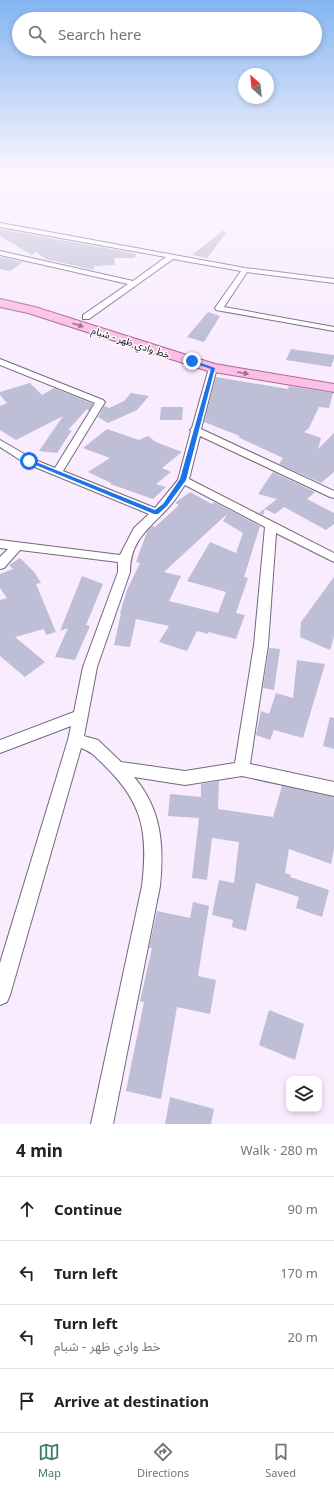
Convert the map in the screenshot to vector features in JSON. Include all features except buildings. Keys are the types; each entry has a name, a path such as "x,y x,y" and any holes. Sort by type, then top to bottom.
{"main road":[{"name":"خط وادي ظهر - شبام","path":"0,294 86,317 210,356 334,378"},
{"name":"خط وادي ظهر - شبام","path":"0,303 31,310 213,368 334,388"}],"street":[{"path":"8,226 245,270 334,281"},
{"path":"0,253 134,283"},
{"path":"86,317 171,257"},
{"path":"245,270 219,308 334,329"},
{"path":"1,365 100,402 57,472"},
{"path":"0,994 76,740 90,667 124,572 124,559 138,530 165,505 183,480 213,368"},
{"path":"196,430 334,495"},
{"path":"0,443 29,461 156,513"},
{"path":"183,480 334,558"},
{"path":"242,769 261,645 271,525"},
{"path":"0,544 124,559"},
{"path":"0,565 17,546"},
{"path":"0,746 80,716"},
{"path":"76,740 93,744 117,768 132,786 144,807 152,831 154,858 150,894 102,1124"},
{"path":"117,768 185,778 242,769 334,789"}],"route":[{"path":"29,461 156,513 165,505 183,480 213,368 192,361"}]}
